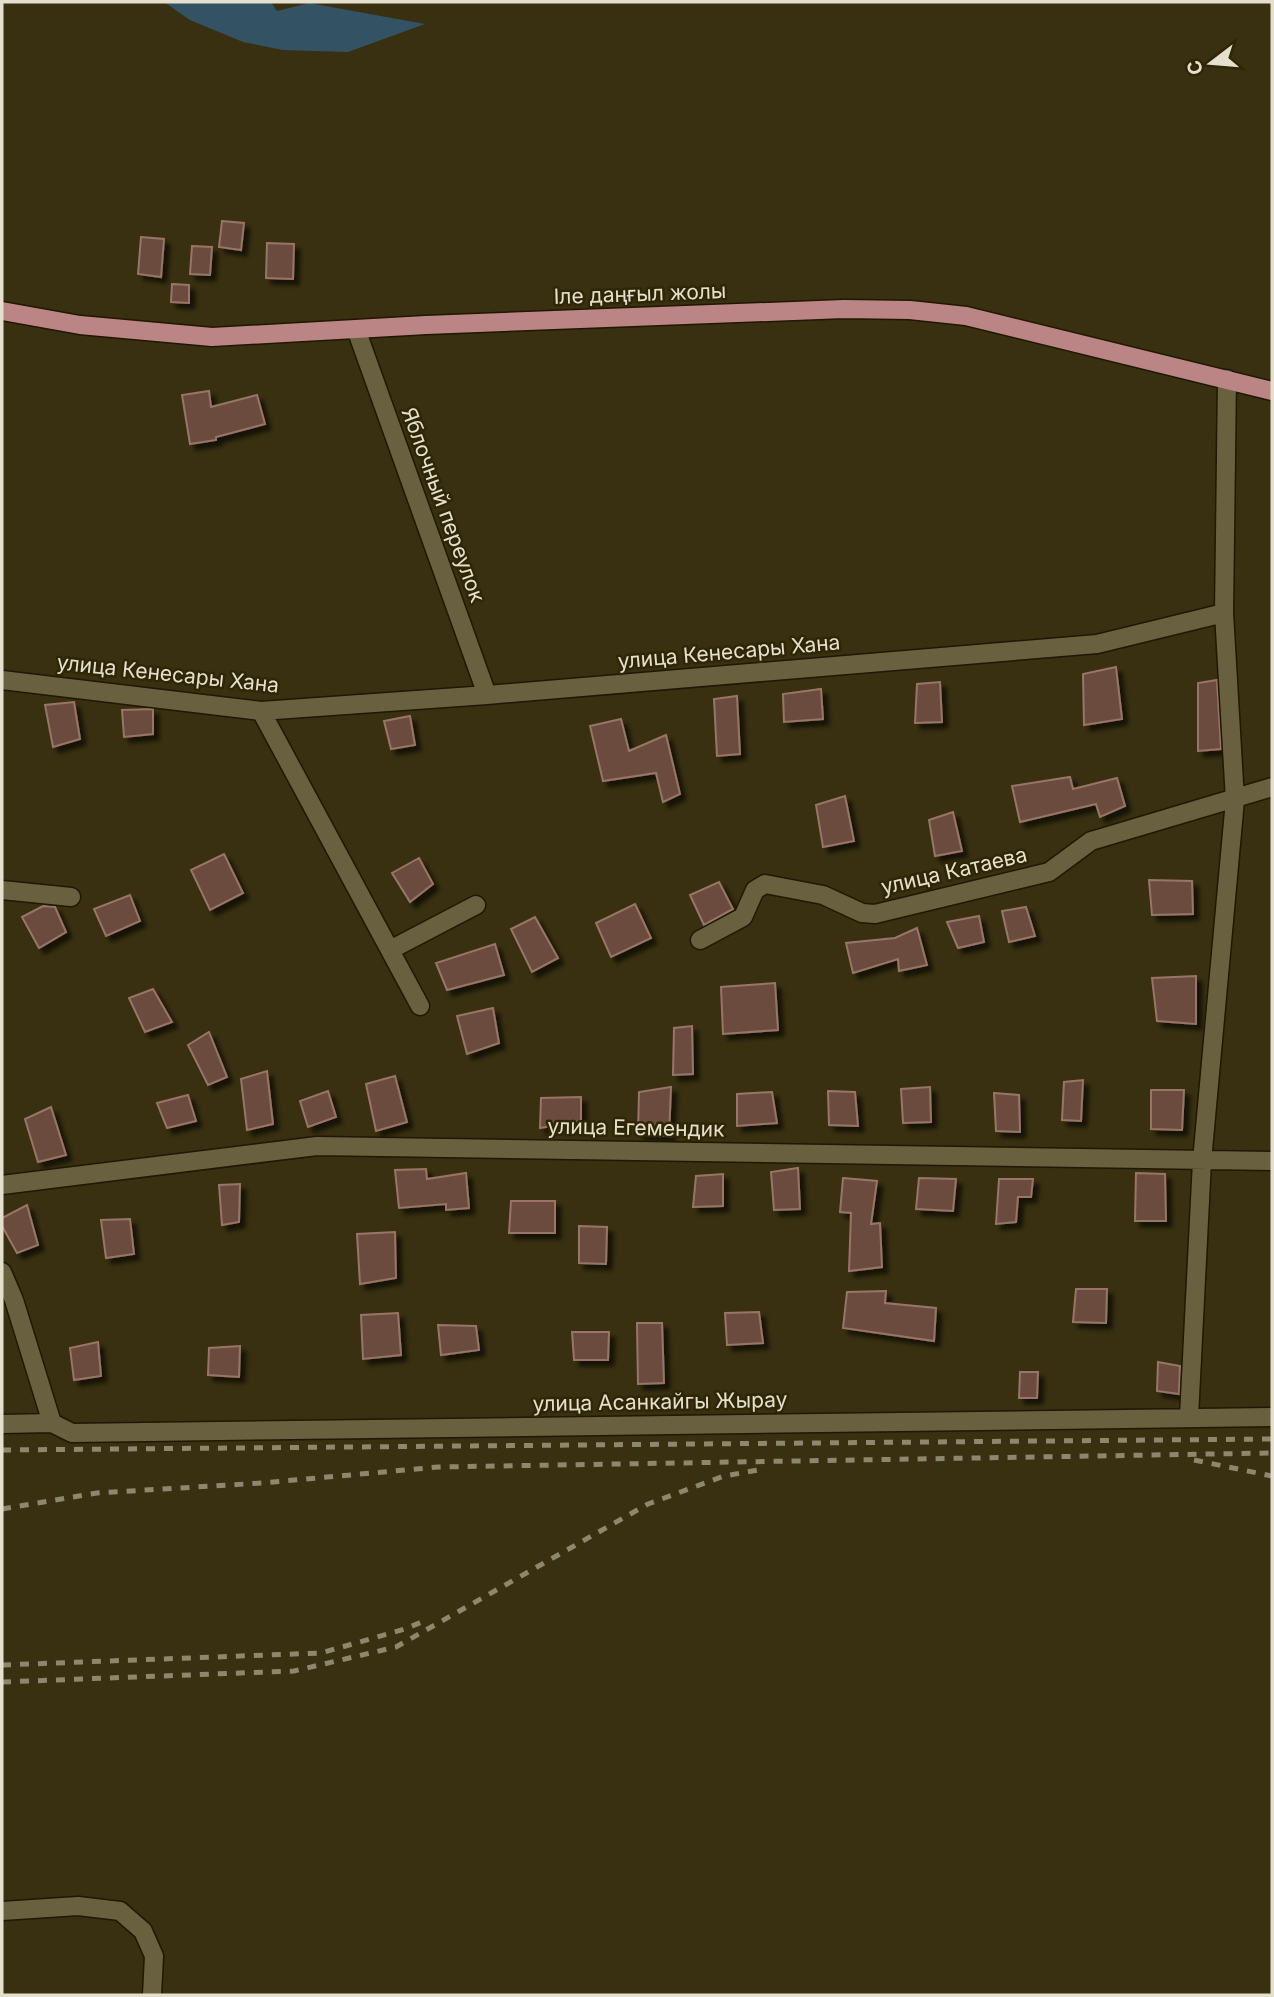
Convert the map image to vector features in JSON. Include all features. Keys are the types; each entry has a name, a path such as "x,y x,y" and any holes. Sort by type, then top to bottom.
{"main road":[{"name":"Іле даңғыл жолы","path":"2,311 80,325 212,337 844,309 910,310 967,316 1272,391"}],"street":[{"name":"Яблочный переулок","path":"356,329 487,695"},
{"path":"1189,1417 1202,1161 1236,800 1224,614 1227,379"},
{"name":"улица Кенесары Хана","path":"2,680 261,711 487,695 1097,644 1224,614"},
{"path":"261,711 420,1006"},
{"name":"улица Катаева","path":"700,940 743,917 755,890 765,884 823,895 862,913 875,914 1049,872 1091,841 1236,800 1272,787"},
{"path":"2,890 71,897"},
{"path":"390,950 476,905"},
{"name":"улица Егемендик","path":"2,1185 317,1146 1272,1161"},
{"path":"2,1272 14,1300 52,1423"},
{"name":"улица Асанкайгы Жырау","path":"2,1424 52,1423 72,1433 1272,1417"},
{"path":"2,1911 78,1906 120,1911 142,1931 153,1956 152,1995"}],"water":[{"path":"164,2 271,2 277,11 309,3 425,24 348,52 283,50 243,42 190,20"}],"building":[{"path":"222,221 244,223 241,250 219,247"},
{"path":"141,237 164,239 161,277 138,274"},
{"path":"267,243 294,244 293,279 266,278"},
{"path":"192,246 212,247 210,275 190,274"},
{"path":"172,284 189,285 189,303 171,302"},
{"path":"209,391 211,407 257,395 265,424 216,437 216,440 190,444 182,395"},
{"path":"1116,667 1122,719 1084,725 1083,674"},
{"path":"1217,680 1221,749 1198,751 1198,683"},
{"path":"940,682 942,722 915,723 917,684"},
{"path":"821,689 823,719 784,722 783,694"},
{"path":"737,696 740,754 717,756 714,699"},
{"path":"74,702 80,739 53,747 45,705"},
{"path":"153,709 153,734 124,737 122,710"},
{"path":"410,716 415,745 391,749 384,721"},
{"path":"621,719 629,751 666,735 680,794 663,802 656,773 603,781 590,726"},
{"path":"1070,777 1073,789 1117,778 1125,806 1100,817 1096,804 1020,822 1012,786"},
{"path":"845,796 854,841 823,847 816,805"},
{"path":"953,812 962,851 935,856 929,820"},
{"path":"224,854 243,893 210,910 191,870"},
{"path":"419,858 433,884 410,902 392,873"},
{"path":"1149,880 1192,881 1193,914 1152,915"},
{"path":"719,882 733,909 704,925 690,895"},
{"path":"130,895 140,921 106,936 94,909"},
{"path":"635,904 651,938 611,957 596,923"},
{"path":"43,906 55,907 66,932 39,948 22,917"},
{"path":"1026,907 1035,936 1009,942 1002,911"},
{"path":"979,916 984,942 958,948 947,922"},
{"path":"535,917 558,958 532,972 511,929"},
{"path":"917,928 927,965 899,971 898,959 853,973 846,943 895,938"},
{"path":"495,944 504,975 447,990 436,963"},
{"path":"1196,976 1196,1024 1157,1021 1152,978"},
{"path":"775,983 778,1030 723,1034 721,987"},
{"path":"153,989 172,1022 145,1032 129,998"},
{"path":"493,1008 499,1043 467,1054 457,1016"},
{"path":"692,1026 693,1074 673,1075 674,1028"},
{"path":"209,1032 227,1077 208,1085 188,1045"},
{"path":"267,1071 273,1124 247,1130 241,1079"},
{"path":"395,1076 407,1122 376,1131 366,1084"},
{"path":"1083,1080 1081,1121 1062,1120 1064,1082"},
{"path":"671,1087 669,1136 638,1134 639,1092"},
{"path":"930,1087 931,1122 903,1123 901,1089"},
{"path":"1151,1090 1184,1090 1182,1130 1151,1129"},
{"path":"328,1091 336,1117 308,1127 300,1101"},
{"path":"828,1091 855,1092 858,1126 829,1125"},
{"path":"772,1092 777,1123 737,1126 737,1094"},
{"path":"994,1093 1019,1095 1020,1132 996,1131"},
{"path":"188,1095 196,1121 167,1128 157,1103"},
{"path":"581,1097 581,1121 540,1128 541,1098"},
{"path":"51,1107 66,1155 38,1162 25,1119"},
{"path":"798,1168 800,1209 774,1210 771,1172"},
{"path":"426,1169 427,1179 466,1173 469,1208 446,1210 446,1204 399,1208 395,1170"},
{"path":"1136,1173 1165,1174 1166,1221 1135,1221"},
{"path":"723,1174 723,1206 693,1207 696,1176"},
{"path":"843,1178 877,1181 871,1224 880,1223 882,1267 849,1271 851,1213 840,1212"},
{"path":"919,1178 956,1179 953,1211 916,1209"},
{"path":"999,1179 1033,1179 1031,1197 1018,1197 1016,1222 996,1224"},
{"path":"240,1184 239,1222 222,1225 219,1185"},
{"path":"511,1201 555,1201 555,1233 509,1233"},
{"path":"27,1205 38,1245 17,1253 2,1226 2,1218"},
{"path":"130,1219 134,1254 106,1258 101,1220"},
{"path":"579,1226 607,1227 606,1264 579,1263"},
{"path":"395,1232 396,1278 360,1284 357,1234"},
{"path":"1076,1289 1107,1289 1106,1323 1073,1322"},
{"path":"886,1291 885,1303 936,1308 934,1341 843,1328 847,1292"},
{"path":"759,1312 763,1343 727,1345 725,1313"},
{"path":"398,1313 401,1355 363,1359 361,1315"},
{"path":"637,1323 662,1323 664,1383 638,1384"},
{"path":"438,1325 476,1326 479,1350 441,1355"},
{"path":"572,1332 609,1332 608,1360 574,1360"},
{"path":"98,1342 101,1376 74,1380 70,1348"},
{"path":"240,1346 239,1377 208,1375 209,1348"},
{"path":"1158,1362 1180,1366 1179,1394 1157,1391"},
{"path":"1020,1372 1038,1372 1037,1398 1019,1398"}],"railway":[{"path":"2,1450 1272,1439"},
{"path":"2,1509 97,1493 262,1483 438,1467 1272,1453"},
{"path":"1194,1460 1272,1476"},
{"path":"2,1682 294,1671 396,1647 648,1504 724,1476 764,1469"},
{"path":"2,1665 321,1653 424,1621"}]}
